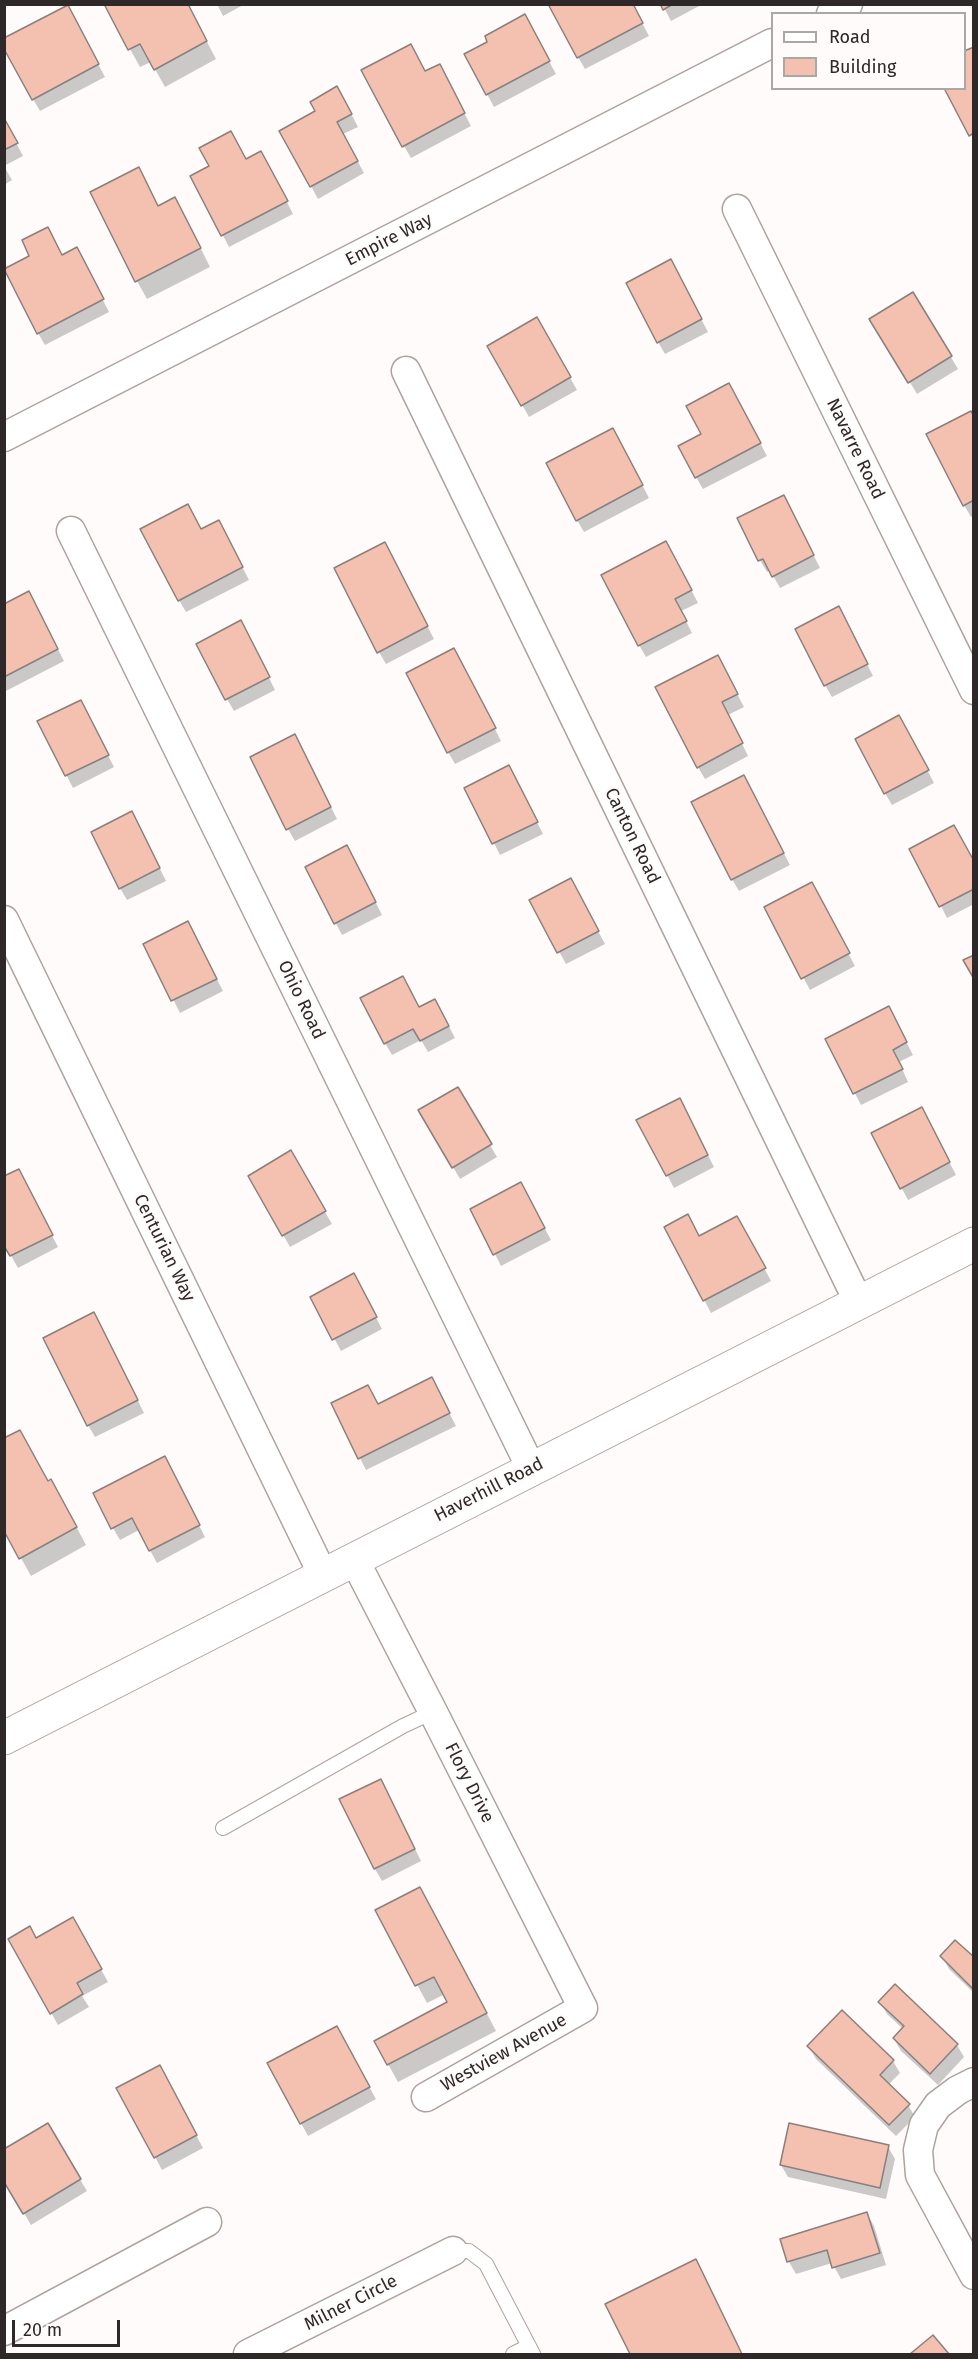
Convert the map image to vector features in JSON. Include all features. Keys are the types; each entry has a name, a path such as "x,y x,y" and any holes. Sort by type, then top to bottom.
{"street":[{"path":"834,12 848,4"},
{"name":"Empire Way","path":"4,437 771,44"},
{"name":"Navarre Road","path":"737,209 974,690"},
{"name":"Canton Road","path":"405,372 858,1301"},
{"name":"Ohio Road","path":"71,531 531,1468"},
{"name":"Centurian Way","path":"4,920 323,1575"},
{"name":"Haverhill Road","path":"4,1738 858,1301 974,1244"},
{"name":"Flory Drive","path":"354,1559 583,2008"},
{"name":"Westview Avenue","path":"426,2097 583,2008"},
{"path":"974,2082 958,2090 938,2105 924,2125 918,2150 920,2175 974,2275"},
{"path":"4,2331 207,2222"},
{"name":"Milner Circle","path":"248,2355 453,2251"}],"lane":[{"path":"223,1828 403,1726 434,1712"},
{"path":"453,2251 469,2251 486,2264 531,2350 513,2355"}],"building":[{"path":"104,4 188,4 207,41 154,70 140,44 128,50"},
{"path":"548,4 633,4 643,23 577,58"},
{"path":"660,4 673,4 663,10"},
{"path":"68,5 99,64 32,100 4,49 4,38"},
{"path":"525,14 550,61 486,95 464,54 487,42 485,36"},
{"path":"411,44 425,71 440,64 465,113 402,147 361,70"},
{"path":"974,47 974,133 969,136 945,90 966,90 966,50"},
{"path":"337,86 352,114 337,122 358,161 310,187 279,131 315,111 310,102"},
{"path":"4,118 18,143 4,150"},
{"path":"231,131 246,159 261,151 288,201 221,236 190,176 209,166 199,148"},
{"path":"139,167 158,206 175,197 201,248 135,282 90,192"},
{"path":"48,227 62,255 77,247 104,299 37,334 4,269 29,256 22,240"},
{"path":"671,259 702,319 657,343 626,283"},
{"path":"913,292 952,356 908,383 869,319"},
{"path":"537,317 571,377 521,406 487,346"},
{"path":"729,383 761,443 695,478 678,446 701,434 686,406"},
{"path":"971,411 974,416 974,500 963,506 926,434"},
{"path":"613,428 643,485 576,521 546,463"},
{"path":"784,495 814,555 772,577 763,559 758,561 737,518"},
{"path":"188,504 201,529 219,520 243,567 178,601 140,529"},
{"path":"666,541 692,590 675,599 687,621 638,646 601,575"},
{"path":"385,542 428,626 377,653 334,568"},
{"path":"29,591 58,649 4,677 4,604"},
{"path":"839,606 868,664 824,686 795,629"},
{"path":"241,620 270,677 225,700 196,644"},
{"path":"454,648 496,728 447,753 406,673"},
{"path":"718,655 738,694 722,702 743,743 697,768 655,687"},
{"path":"81,700 109,755 65,776 37,721"},
{"path":"899,715 929,770 884,794 855,739"},
{"path":"295,734 331,807 286,830 250,757"},
{"path":"509,765 538,822 492,844 464,788"},
{"path":"744,775 784,853 731,880 691,802"},
{"path":"132,811 160,868 119,889 91,832"},
{"path":"954,825 974,861 974,889 939,907 909,849"},
{"path":"347,845 376,902 334,924 305,867"},
{"path":"571,878 599,931 557,953 529,900"},
{"path":"812,882 850,953 801,979 764,907"},
{"path":"188,921 217,979 171,1001 143,944"},
{"path":"974,955 974,979 963,960"},
{"path":"403,976 419,1007 435,999 449,1026 420,1041 413,1029 384,1044 360,998"},
{"path":"889,1006 907,1042 893,1050 903,1069 853,1094 825,1039"},
{"path":"458,1087 492,1144 452,1168 418,1110"},
{"path":"680,1098 708,1155 666,1176 636,1120"},
{"path":"922,1107 950,1162 900,1189 871,1133"},
{"path":"291,1150 326,1211 282,1236 248,1176"},
{"path":"19,1169 53,1235 10,1256 4,1246 4,1176"},
{"path":"521,1182 545,1228 493,1255 470,1209"},
{"path":"688,1214 699,1236 737,1216 766,1268 703,1301 664,1227"},
{"path":"354,1273 377,1317 332,1340 310,1297"},
{"path":"94,1312 138,1400 87,1426 43,1338"},
{"path":"432,1377 450,1413 358,1459 331,1403 368,1385 378,1404"},
{"path":"20,1430 48,1481 51,1479 77,1527 19,1559 4,1531 4,1438"},
{"path":"165,1456 200,1525 149,1551 132,1518 111,1529 93,1493"},
{"path":"381,1779 415,1849 374,1869 339,1799"},
{"path":"420,1887 487,2013 387,2065 374,2041 447,2002 434,1977 415,1986 375,1910"},
{"path":"73,1917 102,1969 77,1983 83,1994 50,2014 8,1939 30,1926 36,1938"},
{"path":"955,1940 974,1957 974,1990 940,1956"},
{"path":"895,1984 958,2044 930,2074 893,2038 904,2026 878,2002"},
{"path":"842,2010 894,2060 880,2075 910,2104 889,2125 807,2046"},
{"path":"337,2026 370,2087 300,2124 267,2063"},
{"path":"160,2065 197,2135 154,2158 116,2088"},
{"path":"48,2123 81,2179 23,2214 4,2182 4,2149"},
{"path":"789,2123 889,2145 880,2188 780,2165"},
{"path":"867,2212 880,2253 832,2268 827,2250 787,2262 780,2239"},
{"path":"696,2259 742,2354 630,2354 605,2304"},
{"path":"933,2335 949,2354 910,2354"}]}
